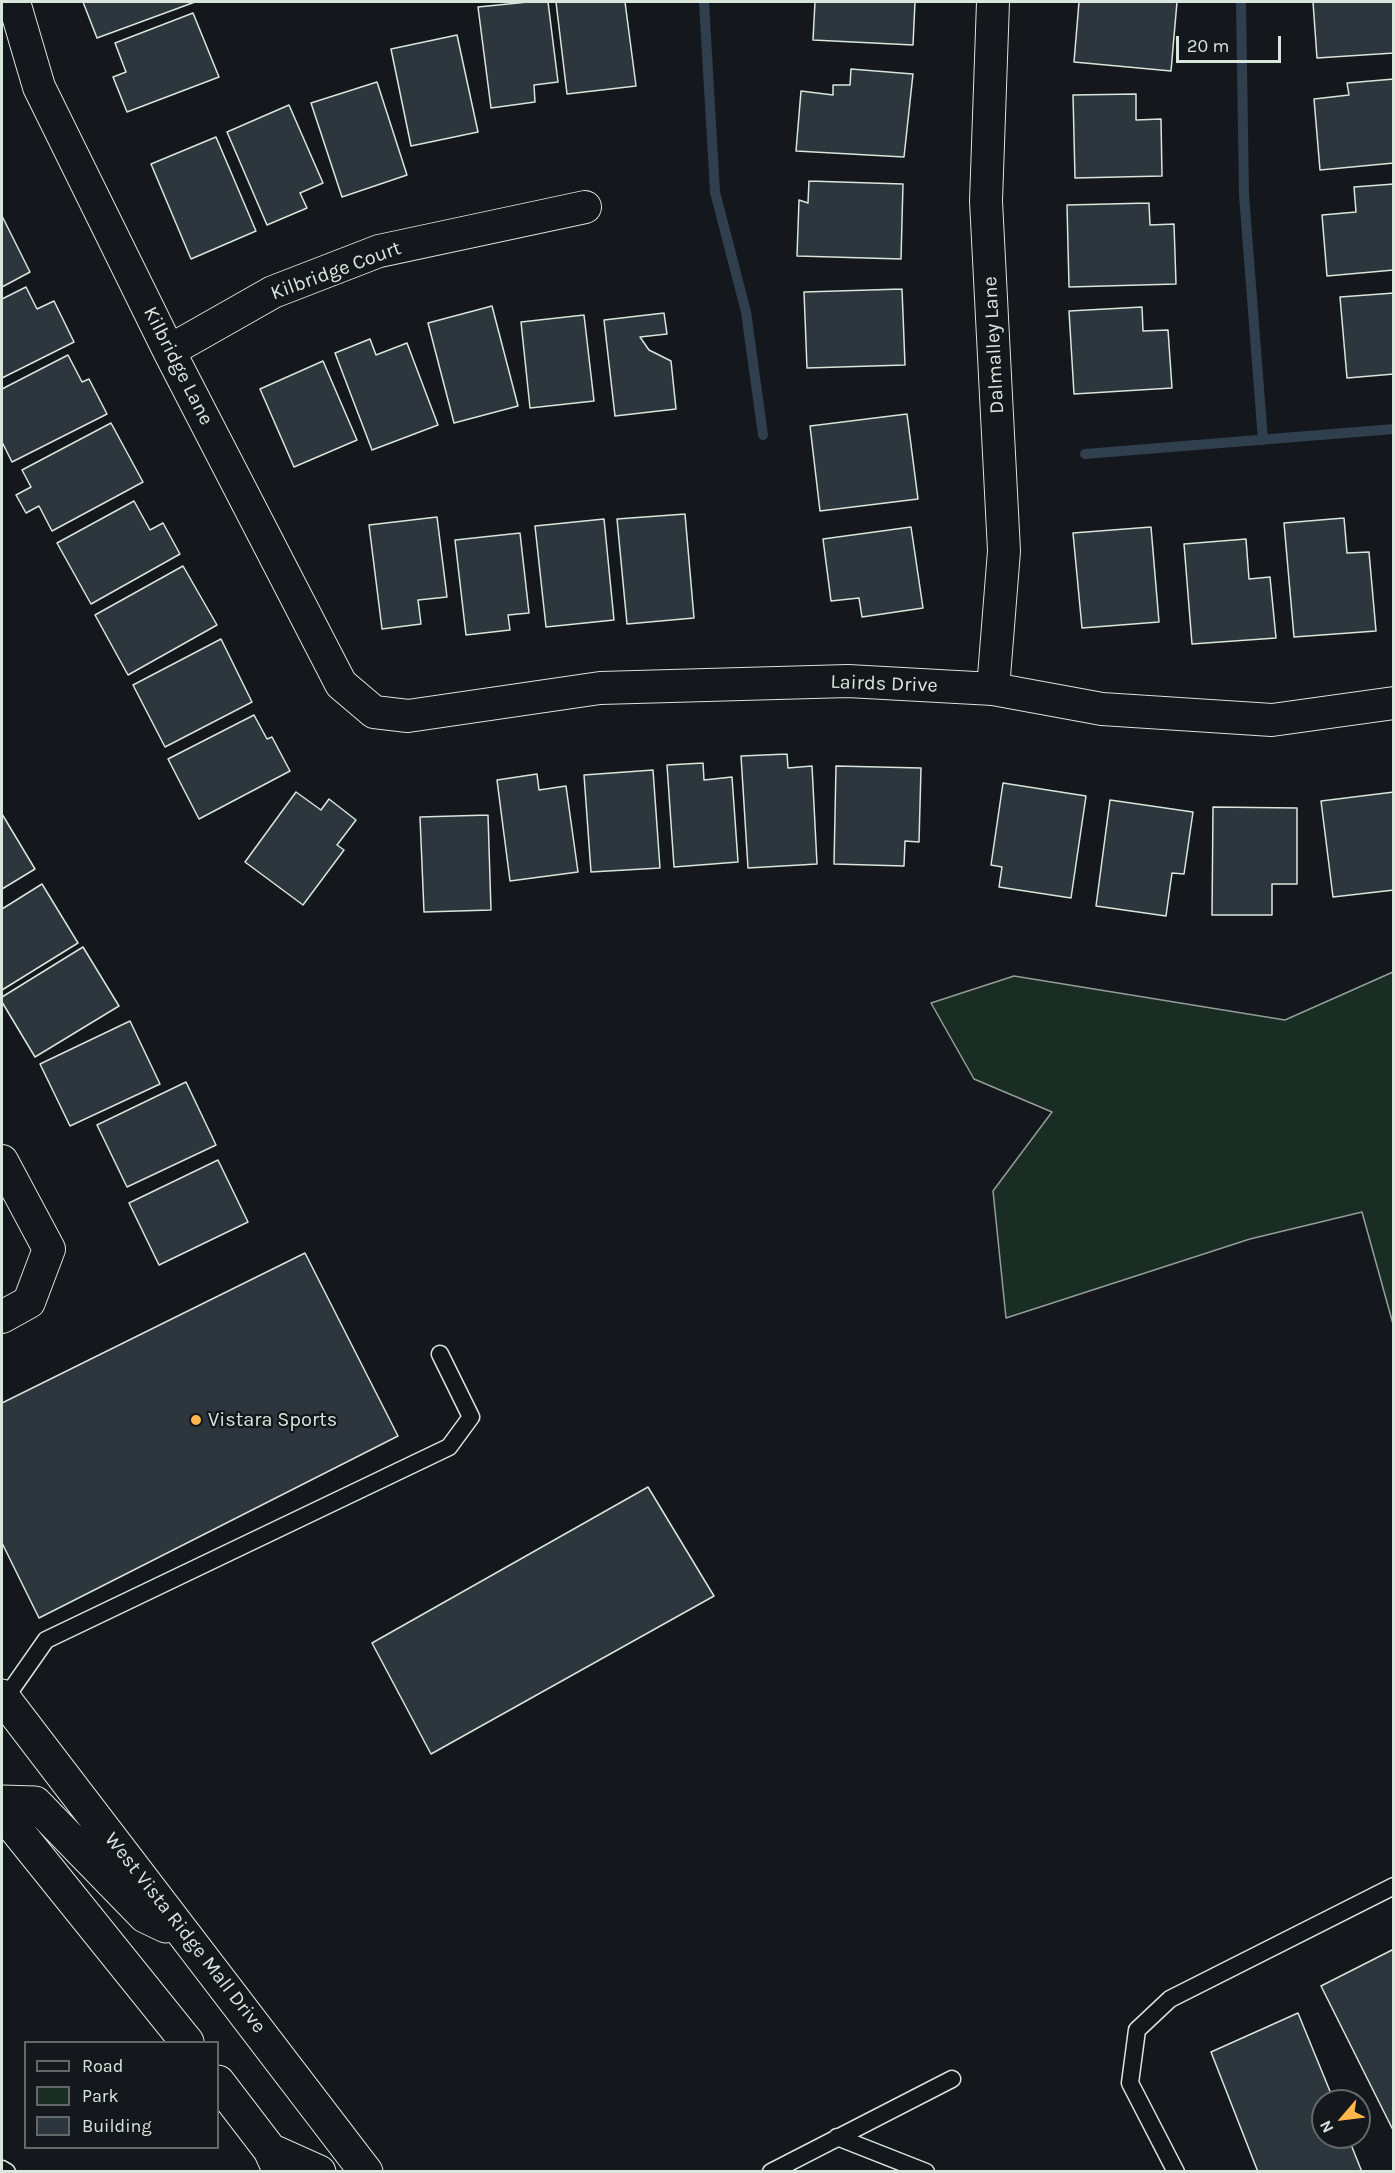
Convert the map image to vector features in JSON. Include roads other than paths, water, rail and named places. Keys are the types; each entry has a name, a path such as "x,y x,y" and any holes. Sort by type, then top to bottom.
{"main road":[{"name":"West Vista Ridge Mall Drive","path":"3,1698 361,2161 366,2172"},
{"path":"2,1802 34,1803 146,1916 186,1935"},
{"path":"2,1812 185,2041"},
{"path":"219,2083 275,2161 319,2172"}],"street":[{"name":"Kilbridge Lane","path":"14,2 39,87 170,351 340,684 374,712"},
{"name":"Dalmalley Lane","path":"993,2 986,201 1004,551 993,689"},
{"name":"Kilbridge Court","path":"170,351 273,292 379,251 585,207"},
{"name":"Lairds Drive","path":"374,712 408,716 600,688 848,681 993,689 1102,709 1272,720 1394,703"},
{"path":"2,1161 50,1249 29,1302 2,1317"}],"lane":[{"path":"3,1698 46,1640 449,1447 471,1417 440,1354"},
{"path":"1176,2172 1130,2082 1137,2030 1170,1999 1394,1886"},
{"path":"771,2172 952,2079"},
{"path":"837,2138 927,2172"},
{"path":"2,2169 7,2172"}],"waterway":[{"path":"704,2 715,192 746,312 763,435"},
{"path":"1241,2 1244,195 1263,440"},
{"path":"1085,454 1394,429"}],"place":[{"name":"Vistara Sports","path":"196,1420"}]}
